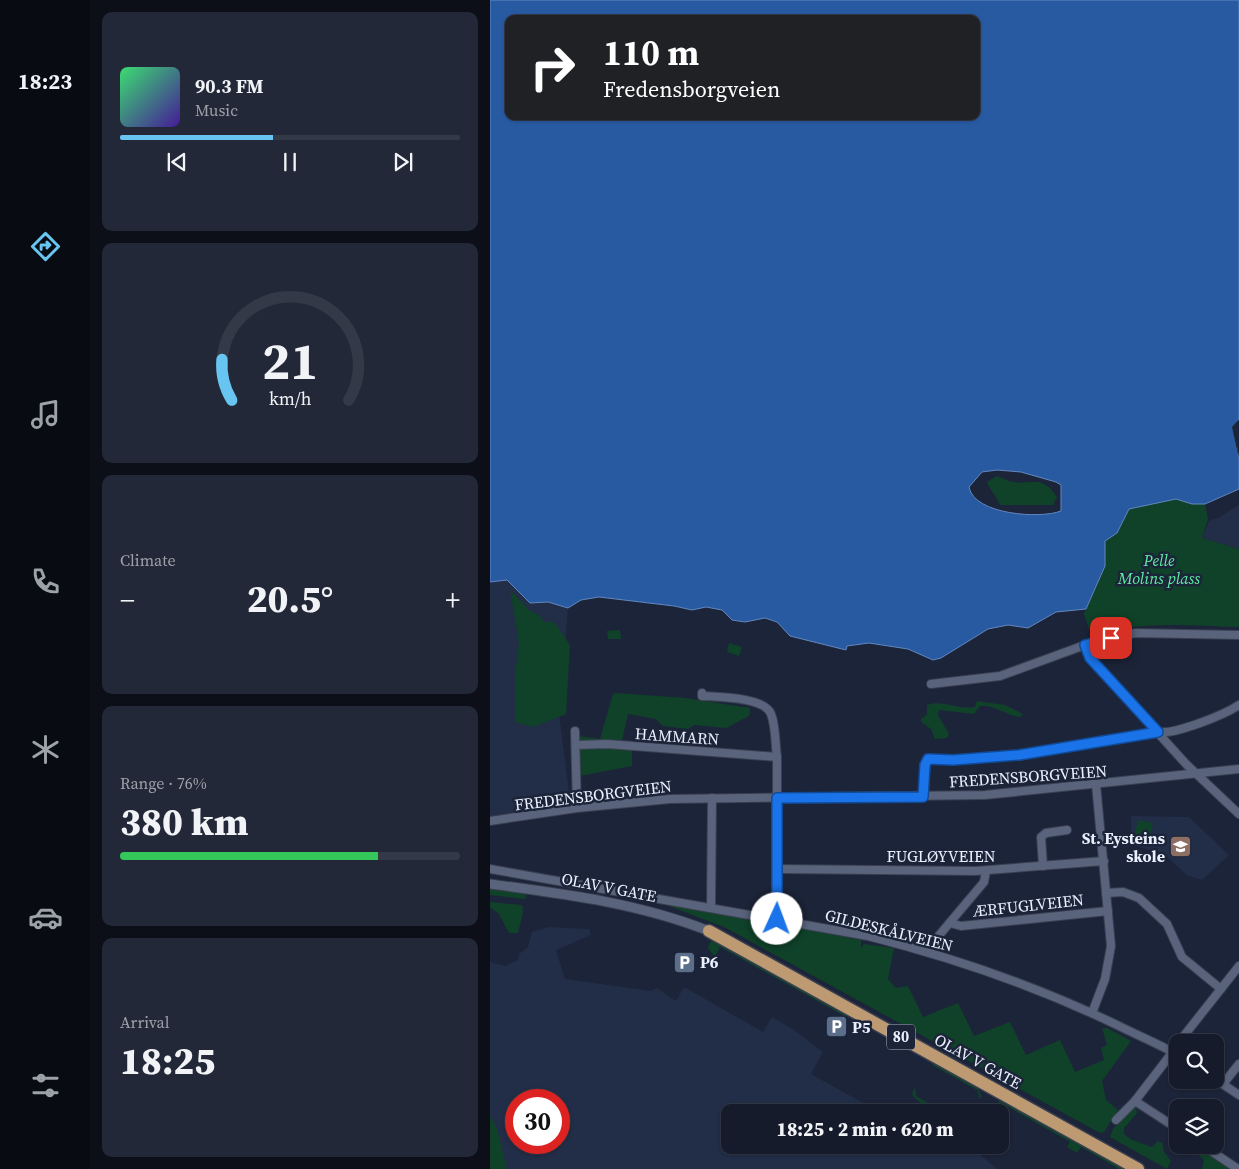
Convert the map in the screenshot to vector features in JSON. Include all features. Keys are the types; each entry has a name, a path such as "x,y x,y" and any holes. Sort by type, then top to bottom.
{"highway":[{"name":"OLAV V GATE","path":"709,931 1138,1169"}],"street":[{"path":"931,684 1000,676 1085,645 1135,633 1239,635"},
{"path":"1085,645 1090,658 1197,774 1239,814"},
{"path":"702,692 702,696 757,702 766,707 772,716 777,757 777,919"},
{"path":"923,797 925,765 928,759 953,760 1019,755 1158,732 1167,734 1184,726 1213,719 1239,704"},
{"path":"576,730 577,808"},
{"name":"HAMMARN","path":"576,745 606,744 777,757"},
{"name":"FREDENSBORGVEIEN","path":"490,821 577,808 662,799 923,797 985,794 1239,769"},
{"path":"1092,1013 1110,960 1112,946 1096,784"},
{"path":"711,907 712,798"},
{"path":"1043,866 1041,837 1046,833 1066,830"},
{"name":"FUGLØYVEIEN","path":"778,869 986,871 1104,861"},
{"name":"GILDESKÅLVEIEN","path":"490,869 868,936 930,952 987,971 1092,1013 1169,1051"},
{"path":"930,952 936,938 984,882 986,871"},
{"name":"OLAV V GATE","path":"490,884 632,906 671,917 709,931"},
{"path":"1106,893 1131,893 1146,904 1168,924 1182,957 1221,989"},
{"name":"ÆRFUGLVEIEN","path":"950,923 961,926 1108,911"},
{"path":"1186,1034 1239,966"},
{"path":"1116,1120 1169,1061"},
{"path":"1224,1083 1239,1064"},
{"path":"1224,1085 1239,1095"},
{"path":"1135,1101 1169,1123"},
{"path":"1218,1154 1237,1165"}],"shaded area":[{"path":"1239,505 1239,549 1202,538 1209,521 1218,518"},
{"path":"507,580 530,602 548,602 568,608 559,713 571,807 490,821 490,582"},
{"name":"St. Eysteins skole","path":"1131,816 1189,817 1229,855 1202,880 1187,875 1163,853 1131,845"},
{"path":"548,927 589,929 591,935 556,950 565,979 651,991 657,988 676,1001 684,987 763,1032 772,1017 794,1030 823,1052 811,1074 865,1104 721,1104 721,1154 979,1154 997,1169 490,1169 490,962 505,966 518,960 519,954 528,947 532,932"}],"green space":[{"path":"997,476 1013,482 1042,483 1047,485 1057,497 1053,505 1000,505 987,482"},
{"name":"Pelle Molins plass","path":"1176,499 1192,504 1205,504 1208,519 1202,538 1239,549 1239,627 1164,625 1128,628 1091,635 1084,614 1105,566 1105,541 1117,533 1129,509"},
{"path":"510,590 529,610 540,616 544,622 554,622 570,645 566,714 533,727 515,722 515,677 519,642"},
{"path":"620,630 621,639 608,639 607,631"},
{"path":"729,643 742,647 739,656 727,652"},
{"path":"613,694 685,698 750,708 749,716 726,728 694,725 688,729 663,726 656,719 628,714 622,740 623,746 632,747 632,766 580,776 579,736 600,739"},
{"path":"977,701 1005,705 1023,714 1020,717 1015,716 986,706 980,706 974,714 939,710 938,715 949,734 947,738 935,739 931,729 921,722 921,719 927,714 927,705 939,703 969,708 975,707"},
{"path":"1138,820 1153,823 1148,845 1133,842"},
{"path":"490,888 525,893 526,899 490,895"},
{"path":"656,901 861,940 861,948 864,944 894,948 888,979 896,988 908,986 923,1017 958,1003 974,1036 1010,1022 1026,1055 1060,1040 1075,1072 1104,1060 1101,1048 1107,1045 1102,1028 1107,1028 1131,1041 1102,1081 1106,1100 1118,1110 1104,1132 1100,1133 724,927"},
{"path":"490,902 522,905 523,912 518,933 509,933 499,914 490,907"},
{"path":"716,940 736,948 973,1081 982,1096 980,1099 977,1090 932,1065 933,1062 847,1014 846,1017 720,947 715,957 708,948 710,942"},
{"path":"915,1087 916,1096 930,1104 924,1104 912,1094"},
{"path":"1004,1100 1130,1169 1119,1169 1081,1147 1077,1153 1067,1147 1070,1142 1009,1108 1009,1104 996,1104"},
{"path":"1133,1107 1136,1107 1137,1113 1124,1128 1124,1134 1132,1140 1152,1147 1158,1141 1162,1143 1164,1152 1171,1161 1167,1169 1110,1137 1113,1129"},
{"path":"490,1115 497,1129 507,1169 490,1169"},
{"path":"1197,1154 1210,1154 1231,1169 1202,1169 1204,1160"}],"water":[{"path":"490,0 1239,0 1239,419 1233,427 1239,460 1239,489 1205,504 1192,504 1176,499 1129,509 1117,533 1105,541 1105,566 1086,609 1056,612 1028,628 1008,625 988,629 941,658 933,660 908,649 869,643 847,646 846,650 790,636 777,622 765,618 745,622 732,620 722,610 706,607 692,610 599,597 581,600 568,608 548,602 530,603 507,580 490,582","holes":["997,470 1021,472 1061,485 1061,511 1039,515 995,509 983,504 974,496 969,487 982,472"]}],"pier":[{"path":"1239,419 1235,428 1239,460 1232,427"}],"place":[{"name":"St. Eysteins skole","path":"1181,847"},
{"name":"P6","path":"684,962"},
{"name":"P5","path":"836,1027"}],"route":[{"path":"777,919 777,798 923,797 925,765 928,759 995,758 1158,732 1090,658 1085,645 1111,638"}]}
